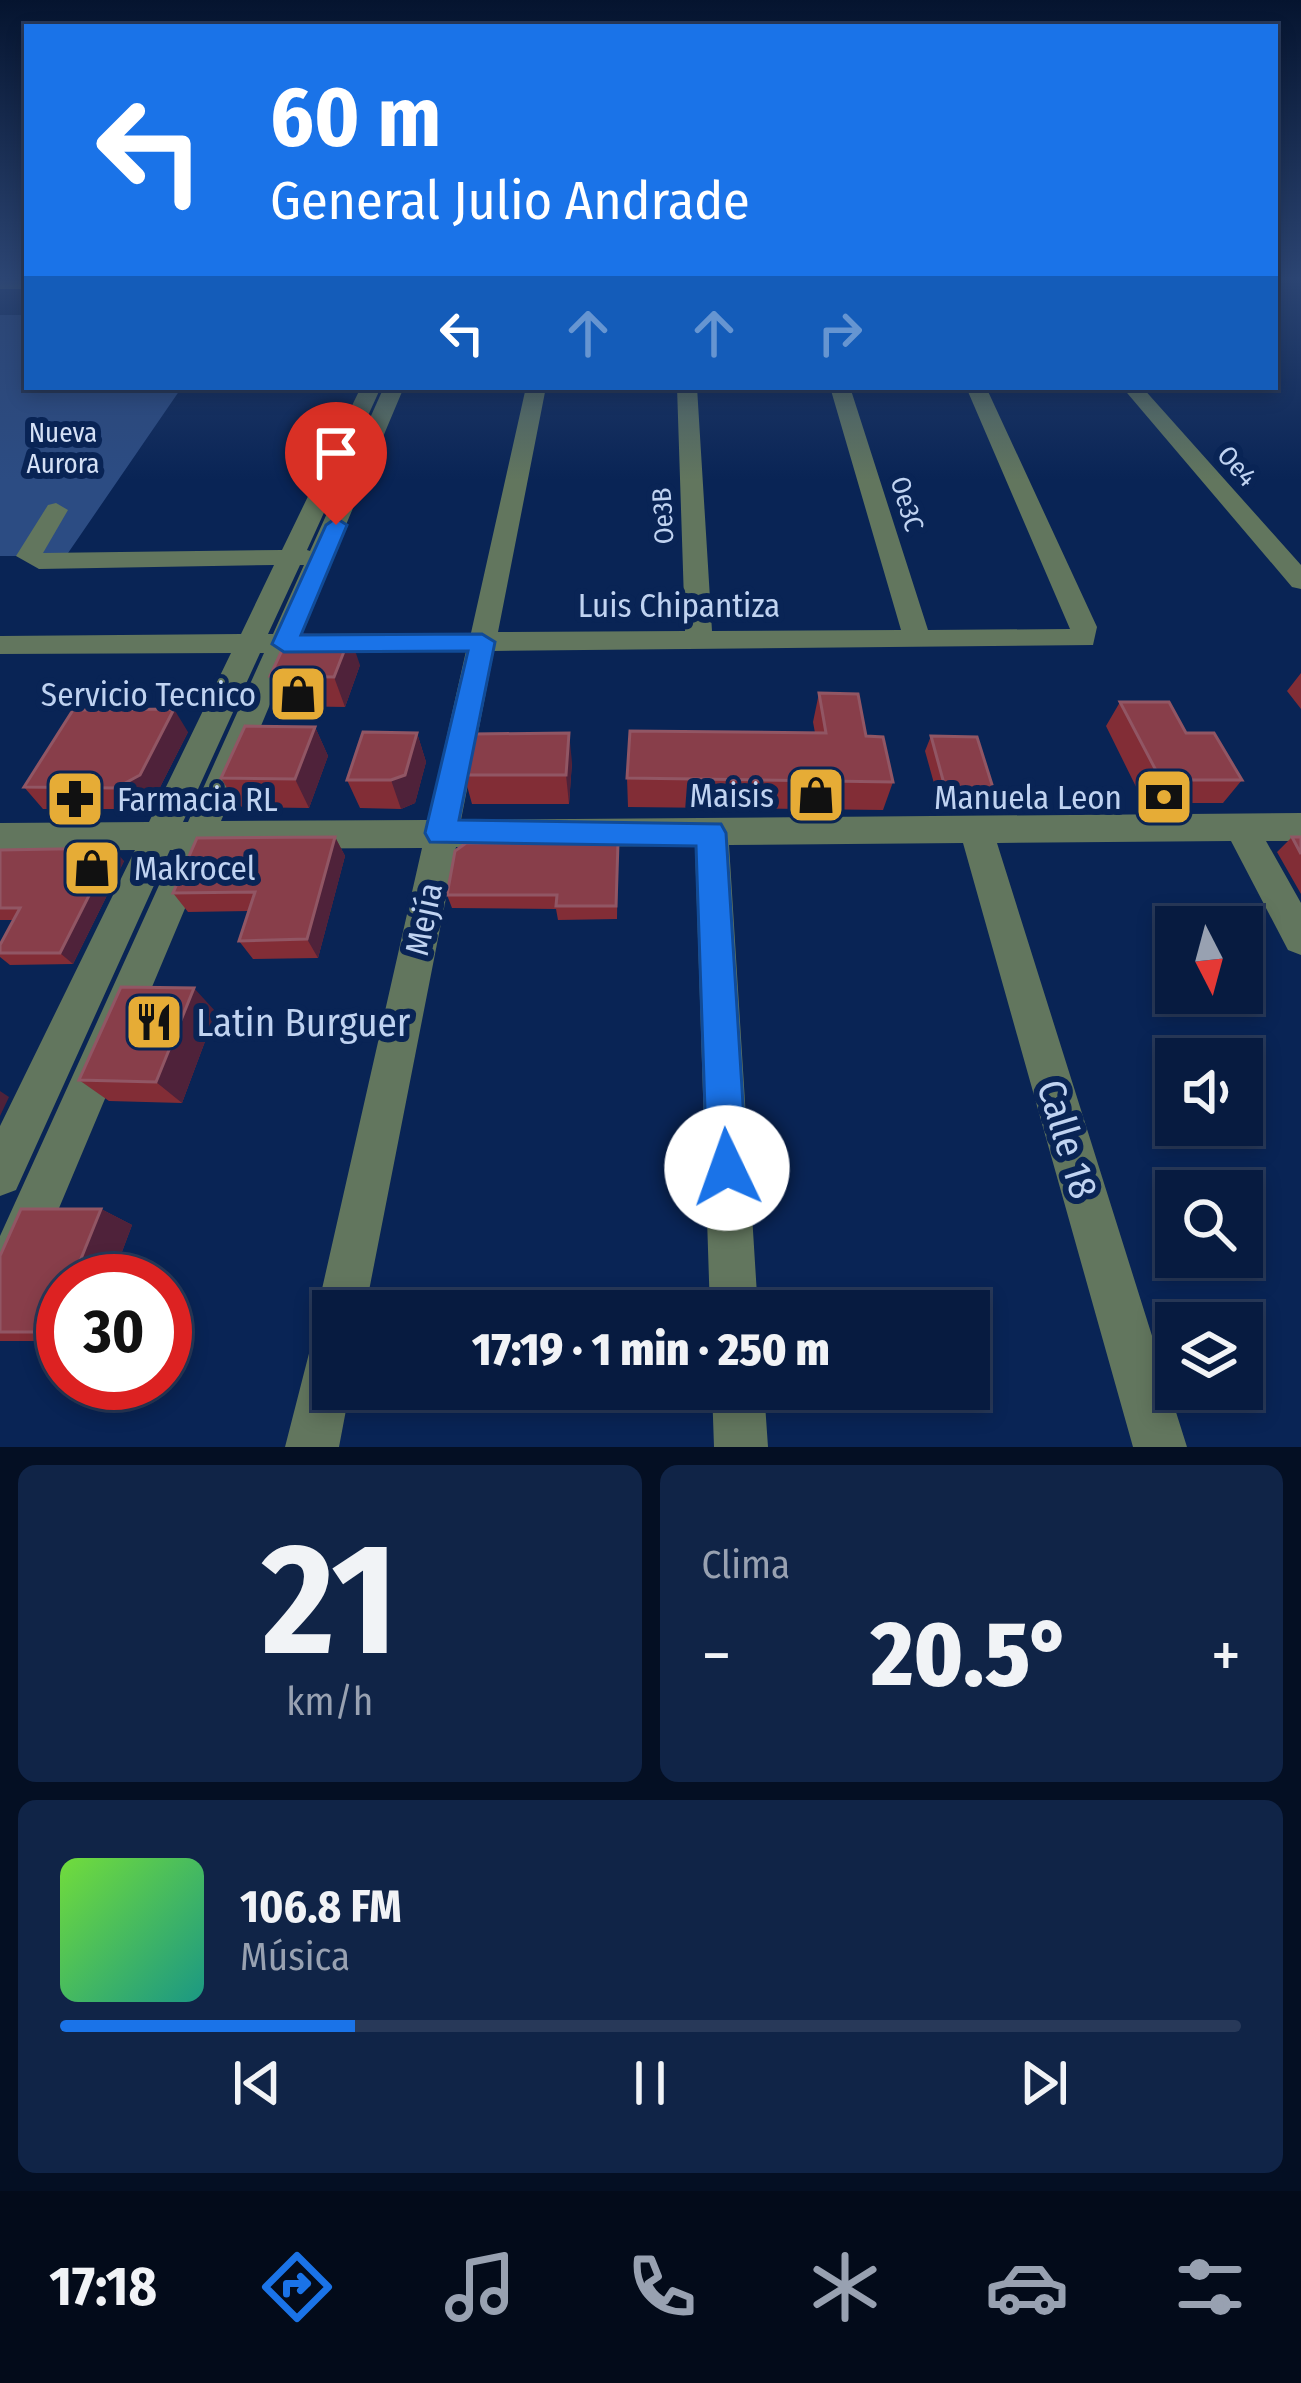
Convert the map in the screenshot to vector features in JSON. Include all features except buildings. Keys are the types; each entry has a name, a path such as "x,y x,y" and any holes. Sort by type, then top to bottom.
{"street":[{"path":"0,1291 253,644 370,390"},
{"path":"0,1174 284,644 393,390"},
{"name":"Mejía","path":"345,1290 535,390"},
{"name":"Oe3B","path":"687,390 699,641"},
{"name":"Oe3C","path":"841,390 917,639"},
{"name":"Luis Chipantiza","path":"0,645 1083,638 1084,627 977,390"},
{"name":"Oe4","path":"1135,390 1301,581"},
{"path":"56,510 28,556 39,561 323,556"},
{"path":"0,837 1301,827"},
{"path":"1241,828 1301,938"},
{"name":"Calle 18","path":"976,831 1160,1447"},
{"path":"711,833 733,1290"},
{"path":"312,1447 320,1410"},
{"path":"739,1410 741,1447"}],"green space":[{"name":"Nueva Aurora","path":"0,346 24,346 24,390 180,390 66,556 0,556"}],"place":[{"name":"Servicio Tecnico","path":"298,694"},
{"name":"Maisis","path":"816,795"},
{"name":"Manuela Leon","path":"1164,797"},
{"name":"Farmacia RL","path":"75,799"},
{"name":"Makrocel","path":"92,868"},
{"name":"Latin Burguer","path":"154,1022"}],"route":[{"path":"336,525 284,644 482,642 441,833 711,833 727,1168"}]}
